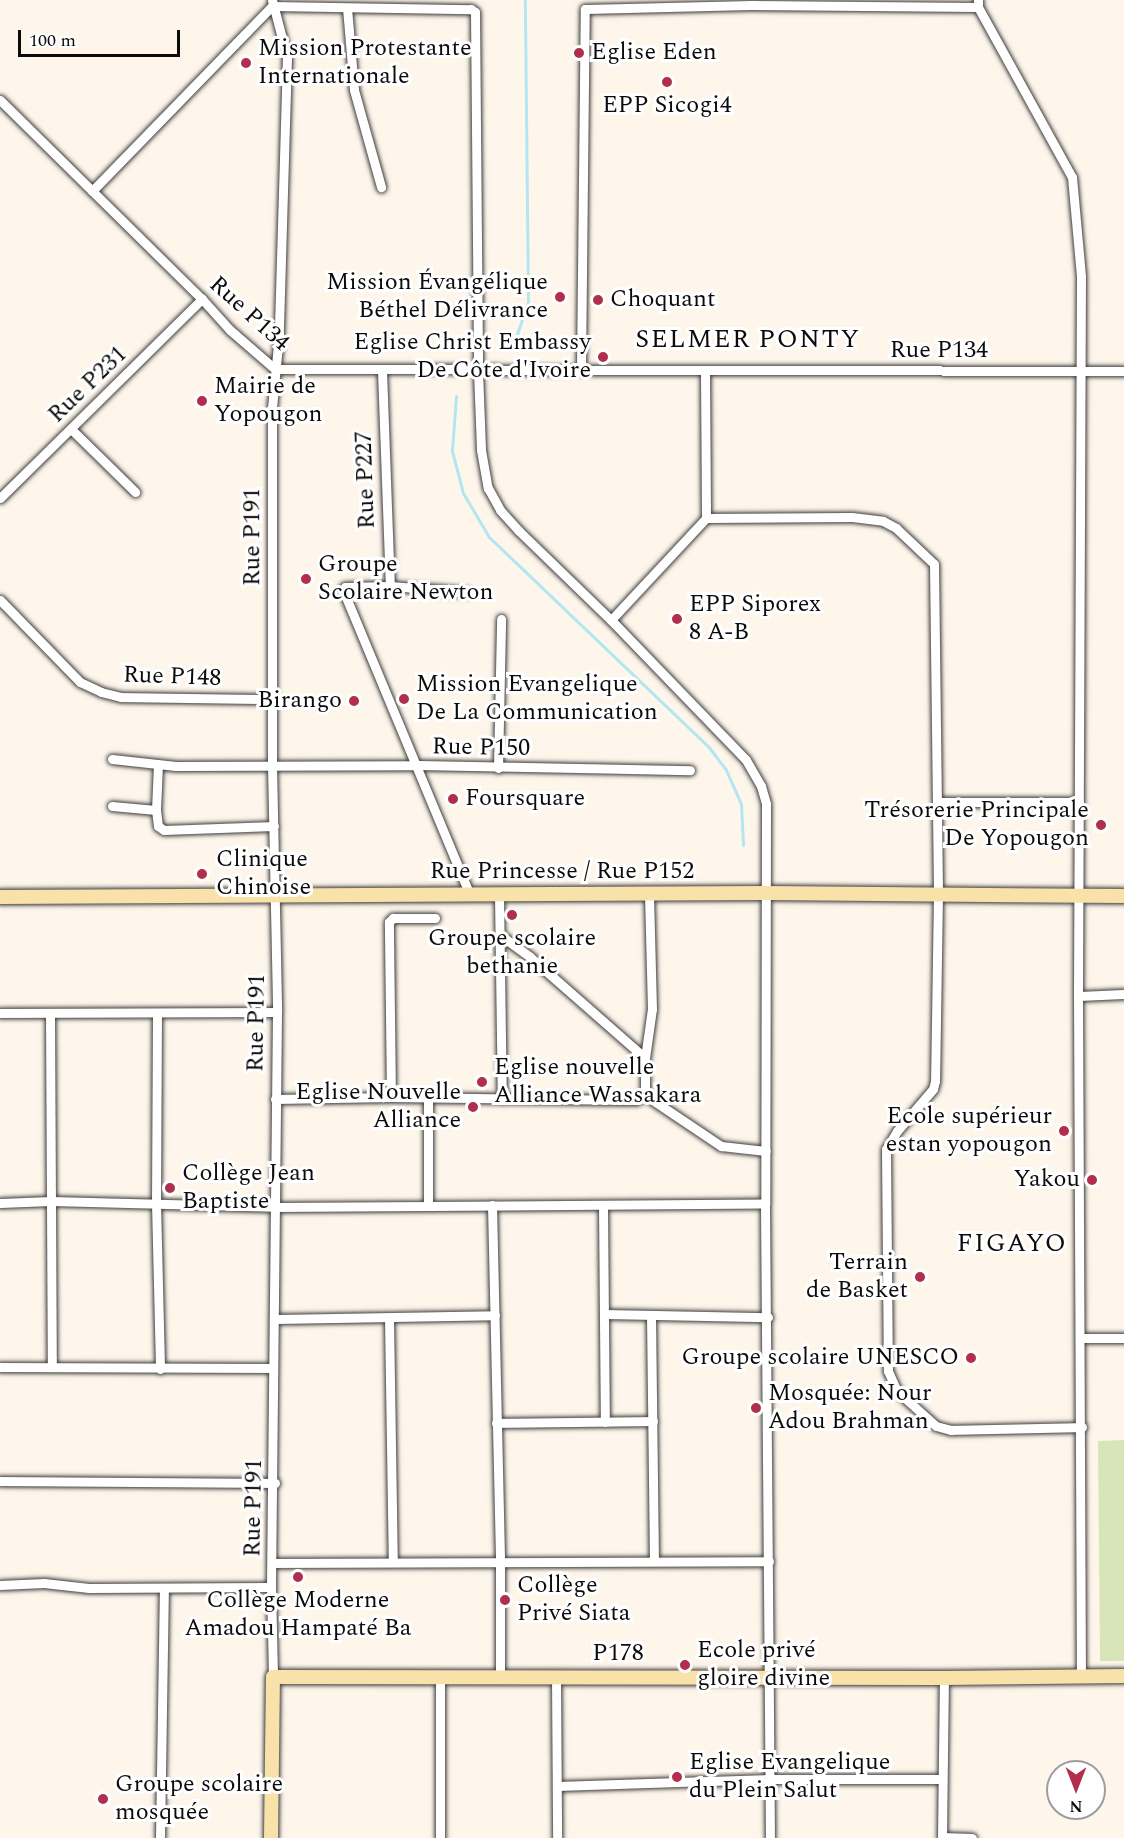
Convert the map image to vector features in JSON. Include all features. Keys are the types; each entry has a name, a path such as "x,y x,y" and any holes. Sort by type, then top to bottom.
{"street":[{"path":"92,191 272,3 346,8 471,9 475,12 478,370 481,450 488,488 496,503 519,531 611,620 755,771 766,804 765,1204 768,1317 770,1838"},
{"name":"Rue P191","path":"272,3 287,57 279,334 275,369 272,699 277,1012 274,1207 276,1319 273,1368 273,1677"},
{"path":"581,369 585,9 751,5 978,4 1072,177 1081,276 1078,996 1082,1676"},
{"path":"346,8 354,90 381,187"},
{"name":"Rue P134","path":"0,100 202,299 230,330 275,369 382,371 1124,370"},
{"name":"Rue P231","path":"0,498 202,299"},
{"name":"Rue P227","path":"382,371 390,586"},
{"path":"611,620 706,518 705,371"},
{"path":"71,429 135,492"},
{"path":"706,518 852,517 883,521 896,528 934,564 938,894 935,1081 933,1089 897,1131 886,1149 888,1371 897,1391 936,1426 951,1430 1082,1427"},
{"path":"467,592 390,586 345,587 343,590 418,765 470,895"},
{"name":"Rue P148","path":"0,600 80,682 101,692 121,697 272,699"},
{"path":"498,768 501,619"},
{"name":"Rue P150","path":"112,759 158,764 418,765 690,770"},
{"path":"158,764 156,810 158,826 164,830 274,826"},
{"path":"937,802 1079,802"},
{"path":"112,806 156,810"},
{"name":"Rue Princesse / Rue P152","path":"0,897 767,893 1124,896"},
{"path":"645,1095 645,1058 652,1009 649,894"},
{"path":"499,895 502,1099"},
{"path":"391,1097 389,922 393,918 435,918"},
{"path":"500,935 530,957 645,1058"},
{"path":"1078,996 1124,994"},
{"path":"0,1013 277,1012"},
{"path":"50,1013 52,1367"},
{"path":"157,1014 156,1203 160,1369"},
{"path":"645,1095 721,1146 766,1151"},
{"path":"275,1099 391,1097 636,1100 645,1095"},
{"path":"428,1098 428,1206"},
{"path":"0,1203 156,1203 274,1207 765,1204"},
{"path":"492,1205 500,1560 500,1678"},
{"path":"603,1206 605,1422"},
{"path":"605,1314 768,1317"},
{"path":"276,1319 495,1315"},
{"path":"651,1316 654,1561"},
{"path":"389,1318 393,1562"},
{"path":"1081,1338 1124,1338"},
{"path":"0,1367 273,1368"},
{"path":"496,1423 653,1421"},
{"path":"0,1481 274,1483"},
{"path":"272,1563 500,1560 769,1561"},
{"path":"0,1585 44,1583 89,1588 272,1587"},
{"path":"160,1838 164,1588"},
{"name":"P178","path":"273,1677 1124,1676"},
{"path":"271,1838 273,1677"},
{"path":"556,1677 556,1838"},
{"path":"440,1678 440,1838"},
{"path":"944,1678 942,1838 972,1838"},
{"path":"557,1786 770,1779 942,1779"}],"green space":[{"path":"1124,1440 1124,1661 1100,1661 1098,1441"}],"waterway":[{"path":"503,350 516,337 528,302 525,0"},
{"path":"456,396 452,451 463,493 489,537 708,746 726,770 741,804 743,845"}],"place":[{"name":"Eglise Eden","path":"579,53"},
{"name":"Mission Protestante Internationale","path":"246,63"},
{"name":"EPP Sicogi4","path":"667,82"},
{"name":"Mission Évangélique Béthel Délivrance","path":"560,297"},
{"name":"Choquant","path":"598,300"},
{"name":"Eglise Christ Embassy De Côte d'Ivoire","path":"603,357"},
{"name":"Mairie de Yopougon","path":"202,401"},
{"name":"Groupe Scolaire Newton","path":"306,579"},
{"name":"EPP Siporex 8 A-B","path":"677,619"},
{"name":"Mission Evangelique De La Communication","path":"404,699"},
{"name":"Birango","path":"354,701"},
{"name":"Foursquare","path":"453,799"},
{"name":"Trésorerie Principale De Yopougon","path":"1101,825"},
{"name":"Clinique Chinoise","path":"202,874"},
{"name":"Groupe scolaire bethanie","path":"512,915"},
{"name":"Eglise nouvelle Alliance Wassakara","path":"482,1082"},
{"name":"Eglise Nouvelle Alliance","path":"473,1107"},
{"name":"Ecole supérieur estan yopougon","path":"1064,1131"},
{"name":"Yakou","path":"1092,1180"},
{"name":"Collège Jean Baptiste","path":"170,1188"},
{"name":"Terrain de Basket","path":"920,1277"},
{"name":"Groupe scolaire UNESCO","path":"971,1358"},
{"name":"Mosquée: Nour Adou Brahman","path":"756,1408"},
{"name":"Collège Moderne Amadou Hampaté Ba","path":"298,1577"},
{"name":"Collège Privé Siata","path":"505,1600"},
{"name":"Ecole privé gloire divine","path":"685,1665"},
{"name":"Eglise Evangelique du Plein Salut","path":"677,1777"},
{"name":"Groupe scolaire mosquée","path":"103,1799"}],"district":[{"name":"SELMER PONTY","path":"748,340"},
{"name":"FIGAYO","path":"1012,1244"}]}
